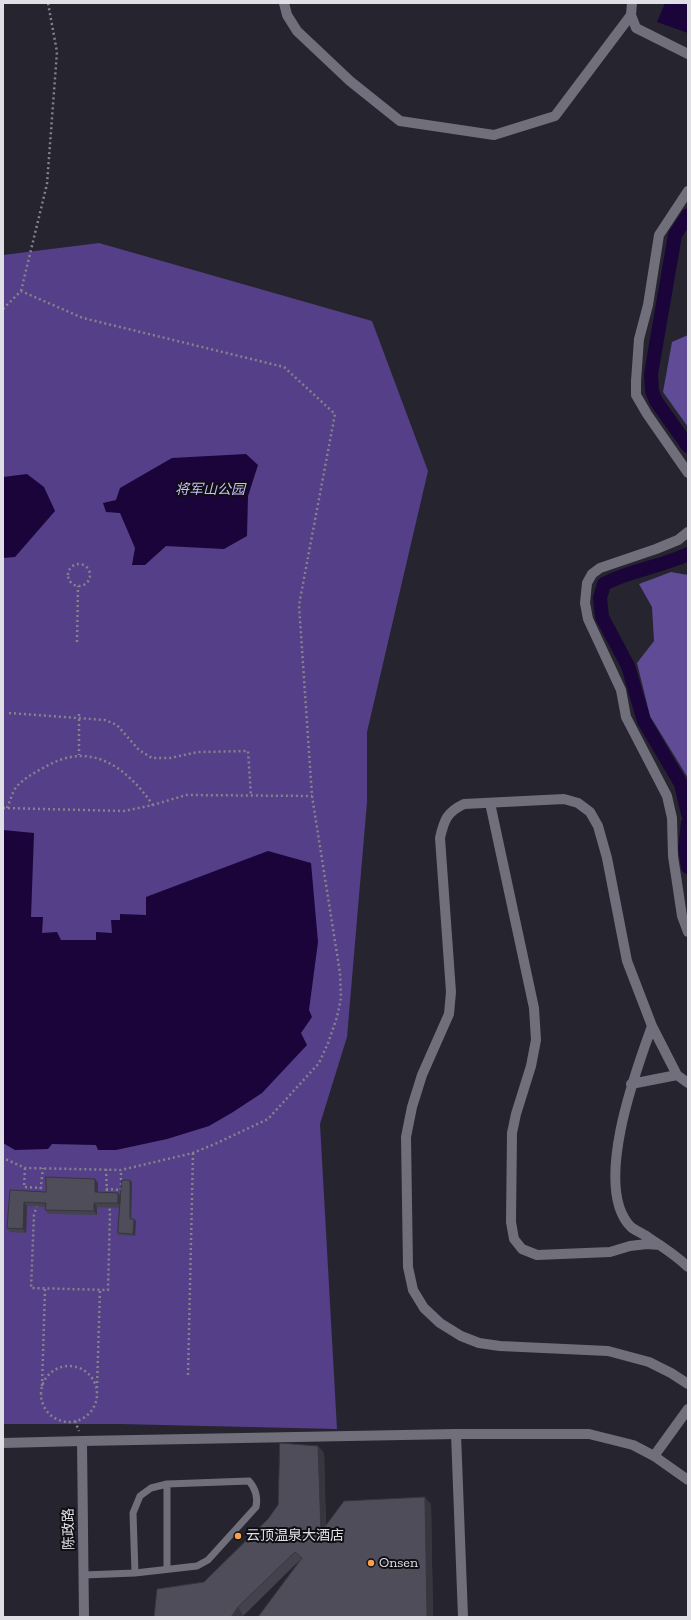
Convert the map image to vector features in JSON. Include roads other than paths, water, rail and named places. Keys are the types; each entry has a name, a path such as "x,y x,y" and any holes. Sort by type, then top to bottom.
{"street":[{"path":"284,3 287,15 298,31 350,81 400,121 494,136 555,116 631,15"},
{"path":"632,3 631,15 636,28 688,54"},
{"path":"688,191 659,235 648,305 639,339 636,395 647,414 688,473"},
{"path":"688,532 678,540 656,549 600,568 592,574 587,583 585,603 588,619 621,690 626,717 667,796 672,818 673,856 682,916 688,932"},
{"path":"688,1083 677,1075 652,1026 627,960 607,858 598,826 590,812 578,803 564,799 464,804 453,810 443,822 440,838 451,992 449,1014 422,1075 412,1108 406,1136 408,1267 413,1290 424,1308 440,1323 461,1336 479,1343 500,1346 608,1351 649,1362 671,1372 688,1384"},
{"path":"490,803 534,1008 536,1040 531,1066 516,1114 512,1133 511,1222 514,1239 522,1249 537,1255 610,1252 630,1246 647,1244 660,1245"},
{"path":"652,1026 632,1084 616,1159 615,1185 619,1208 631,1226 678,1257 688,1267"},
{"path":"632,1084 677,1075"},
{"path":"654,1456 688,1409"},
{"path":"456,1434 462,1617"},
{"path":"3,1443 456,1434 589,1434 633,1446 654,1456 688,1480"},
{"name":"陈政路","path":"82,1441 84,1617"}],"lane":[{"path":"84,1575 135,1573 197,1566 208,1560 256,1507 257,1498 254,1486 249,1481 167,1484 151,1488 140,1496 133,1512 135,1573"},
{"path":"167,1484 167,1569"}],"waterway":[{"path":"688,215 675,235 651,374 652,391 656,401 688,446"},
{"path":"688,554 614,579 604,584 600,598 602,617 628,666 644,721 681,784 688,814"},
{"path":"688,823 685,848 688,867"}],"place":[{"name":"云顶温泉大酒店","path":"238,1536"},
{"name":"Onsen","path":"371,1563"}],"park label":[{"name":"将军山公园","path":"210,490"}]}
